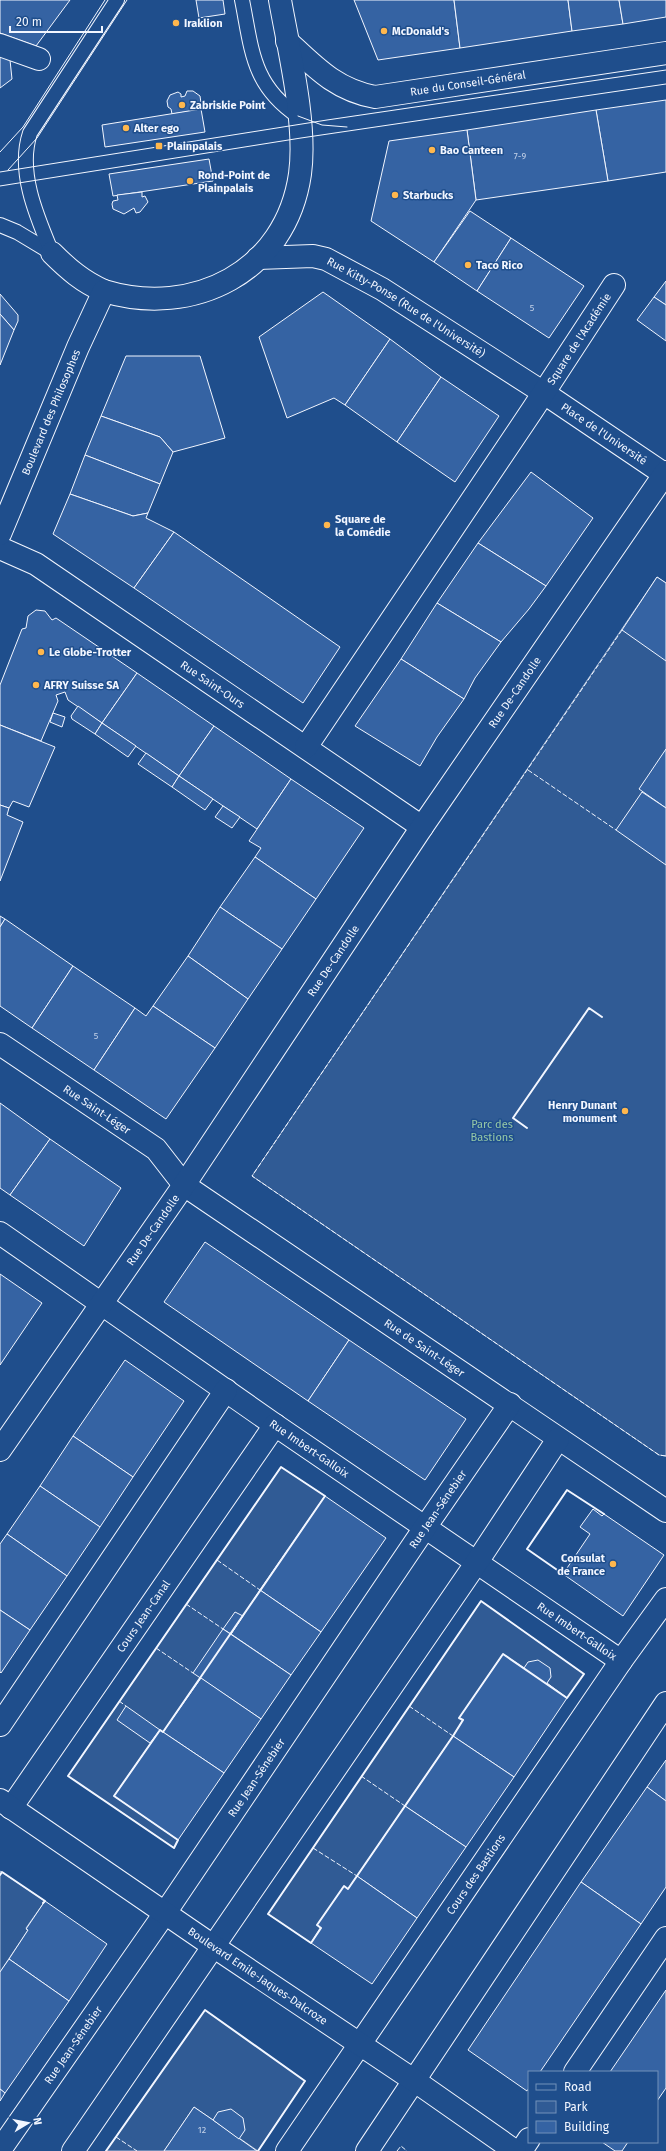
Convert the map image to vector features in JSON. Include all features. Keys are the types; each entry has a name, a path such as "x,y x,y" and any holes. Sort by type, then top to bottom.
{"street":[{"path":"52,253 71,273 90,285 104,291 140,299 162,300 188,296 219,286 234,278 258,258 282,227 296,193 301,157 298,116 280,0"},
{"name":"Rue du Conseil-Général","path":"287,41 324,76 350,90 376,97 666,53"},
{"path":"0,45 39,59"},
{"name":"Rue Kitty-Ponse (Rue de l'Université)","path":"258,258 313,256 326,259 382,288 544,393"},
{"name":"Square de l'Académie","path":"544,393 614,285"},
{"name":"Boulevard des Philosophes","path":"0,534 81,340 104,291"},
{"path":"306,747 544,393"},
{"name":"Place de l'Université","path":"544,393 665,473"},
{"name":"Rue De-Candolle","path":"0,1450 184,1185 422,827 665,473"},
{"name":"Rue Saint-Ours","path":"0,548 36,564 422,827"},
{"name":"Rue Saint-Léger","path":"0,1044 156,1149 184,1185"},
{"name":"Rue de Saint-Léger","path":"184,1185 510,1404 666,1511"},
{"name":"Rue Imbert-Galloix","path":"0,1233 275,1425 426,1526 621,1661"},
{"path":"0,1725 226,1390"},
{"name":"Rue Jean-Sénebier","path":"0,2150 165,1913 510,1404"},
{"name":"Cours Jean-Canal","path":"5,1804 275,1425"},
{"path":"73,2151 476,1562 558,1438"},
{"name":"Cours des Bastions","path":"287,2151 621,1661 666,1599"},
{"path":"367,2151 666,1703"},
{"name":"Boulevard Emile-Jaques-Dalcroze","path":"5,1804 212,1946 415,2081 515,2151"},
{"path":"576,2071 666,1938"},
{"path":"521,2151 528,2140"}],"lane":[{"path":"52,253 39,223 26,166 26,144 30,132 117,0"},
{"path":"242,0 258,72 276,98 298,116"},
{"path":"0,225 17,232 52,253"}],"green space":[{"name":"Parc des Bastions","path":"657,577 666,583 666,1456 659,1455 252,1176"},
{"path":"281,1467 325,1496 163,1732 160,1730 114,1796 178,1840 174,1848 68,1776"},
{"path":"481,1601 584,1674 567,1698 503,1654 460,1718 463,1720 453,1736 348,1889 345,1887 311,1943 268,1914"},
{"path":"0,1871 45,1901 26,1928 28,1930 0,1972"},
{"path":"205,2010 305,2081 258,2151 194,2107 164,2151 106,2151"}],"building":[{"path":"0,0 70,0 36,46 0,33"},
{"path":"196,0 223,0 225,14 199,18"},
{"path":"354,0 454,0 460,48 378,60"},
{"path":"454,0 568,0 572,31 460,48"},
{"path":"568,0 619,0 623,24 572,31"},
{"path":"619,0 666,0 666,17 623,24"},
{"path":"0,56 10,60 12,79 0,88"},
{"path":"187,91 193,91 200,96 201,103 197,105 198,110 172,114 171,109 168,107 167,101 170,95 178,92 181,94 181,97 185,96"},
{"path":"666,100 666,172 608,181 596,110"},
{"path":"201,109 205,132 105,147 102,125"},
{"path":"596,110 608,181 476,200 467,130"},
{"path":"467,130 476,200 434,262 371,221 389,141"},
{"path":"209,159 213,181 113,196 109,174"},
{"path":"142,192 142,197 145,196 148,202 140,212 136,213 134,208 124,214 113,209 113,201 118,200 117,195"},
{"path":"470,211 511,238 477,291 434,262"},
{"path":"511,238 584,286 549,338 477,291"},
{"path":"666,281 666,305 654,297"},
{"path":"323,292 390,339 345,405 334,398 287,418 259,337"},
{"path":"0,294 18,315 18,321 14,330 0,314"},
{"path":"654,297 666,305 666,341 637,320"},
{"path":"0,314 14,330 0,365"},
{"path":"390,339 441,377 397,442 345,405"},
{"path":"126,356 200,356 225,438 173,452 160,437 101,416"},
{"path":"441,377 499,416 455,482 397,442"},
{"path":"101,416 160,437 173,452 160,484 85,455"},
{"path":"85,455 160,484 148,513 133,516 70,494"},
{"path":"531,472 593,518 546,586 478,543"},
{"path":"70,494 133,516 148,513 146,518 174,532 134,588 53,534"},
{"path":"174,532 340,647 303,703 134,588"},
{"path":"478,543 546,586 501,642 437,603"},
{"path":"657,577 666,583 666,661 622,630"},
{"path":"437,603 501,642 475,678 464,699 401,659"},
{"path":"36,610 45,611 52,620 56,618 137,673 102,723 68,700 65,692 56,695 58,701 41,741 0,725 0,685 22,629 26,628 28,616"},
{"path":"401,659 464,699 437,737 420,766 355,726"},
{"path":"137,673 214,726 179,776 102,723"},
{"path":"78,706 102,723 95,734 72,719 71,716"},
{"path":"53,713 65,717 62,727 50,722"},
{"path":"102,723 136,746 128,757 95,734"},
{"path":"0,725 55,747 29,807 13,801 9,808 0,805"},
{"path":"214,726 291,779 257,829 179,776"},
{"path":"666,749 666,808 639,789"},
{"path":"146,753 179,776 172,787 138,764"},
{"path":"179,776 213,799 205,810 172,787"},
{"path":"291,779 364,828 316,899 255,857 261,848 249,841"},
{"path":"642,792 666,808 666,865 616,830"},
{"path":"0,805 9,808 7,815 23,822 0,881"},
{"path":"223,806 240,817 232,828 215,817"},
{"path":"255,857 316,899 282,949 220,907"},
{"path":"220,907 282,949 248,999 188,956"},
{"path":"0,916 5,919 0,927"},
{"path":"5,919 73,966 32,1028 0,1006 0,927"},
{"path":"188,956 248,999 215,1048 153,1006"},
{"path":"73,966 135,1008 94,1070 32,1028"},
{"path":"153,1006 215,1048 166,1119 94,1070 135,1008 146,1016"},
{"path":"0,1103 50,1139 10,1195 0,1188"},
{"path":"50,1139 121,1188 84,1246 10,1195"},
{"path":"205,1242 349,1340 308,1401 164,1302"},
{"path":"0,1274 42,1303 0,1365"},
{"path":"349,1340 466,1419 425,1480 308,1401"},
{"path":"125,1360 184,1401 133,1477 73,1436"},
{"path":"73,1436 133,1477 100,1527 40,1486"},
{"path":"40,1486 100,1527 67,1576 7,1534"},
{"path":"325,1496 386,1538 321,1632 260,1590"},
{"name":"Consulat de France","path":"593,1509 602,1516 604,1514 664,1555 623,1616 563,1574 590,1534 580,1527"},
{"path":"7,1534 67,1576 30,1630 0,1610 0,1544"},
{"path":"260,1590 321,1632 291,1675 231,1634"},
{"path":"0,1610 30,1630 1,1673 0,1672"},
{"path":"235,1612 243,1616 231,1634 223,1629"},
{"path":"223,1629 291,1675 261,1719 193,1673"},
{"path":"503,1654 524,1668 528,1662 538,1660 550,1668 551,1677 547,1683 567,1698 514,1777 453,1736 463,1720 459,1718"},
{"path":"201,1678 261,1719 224,1773 163,1732"},
{"path":"126,1706 160,1730 150,1743 117,1720"},
{"path":"160,1730 224,1773 178,1840 114,1796"},
{"path":"453,1736 514,1777 466,1847 405,1806"},
{"path":"666,1760 666,1801 647,1787"},
{"path":"647,1787 666,1801 666,1887 641,1924 581,1882"},
{"path":"405,1806 466,1847 417,1918 357,1876"},
{"path":"357,1876 417,1918 372,1984 311,1943 321,1928 317,1925 344,1886 348,1889"},
{"path":"581,1882 641,1924 541,2071 528,2071 527,2091 468,2050"},
{"path":"45,1901 107,1944 69,2001 9,1959 28,1930 26,1929"},
{"path":"9,1959 69,2001 5,2093 0,2089 0,1972"},
{"path":"666,1990 666,2088 658,2100 658,2071 611,2071"},
{"path":"0,2089 5,2093 0,2101"},
{"path":"194,2107 213,2120 257,2151 164,2151"},
{"path":"231,2109 243,2118 245,2130 239,2139 213,2120 218,2112"},
{"path":"603,2143 627,2143 622,2151 615,2151"}],"tram line":[{"path":"0,152 23,127 105,0"},
{"path":"8,170 37,138 127,0"},
{"path":"0,172 327,120 666,70"},
{"path":"0,186 301,138 666,84"},
{"path":"298,116 322,125 347,127"}],"fence":[{"path":"622,630 252,1176 659,1455 666,1456"},
{"path":"528,770 616,830"},
{"path":"217,1560 260,1590"},
{"path":"186,1604 223,1629"},
{"path":"156,1648 193,1673"},
{"path":"119,1701 126,1706"},
{"path":"409,1706 453,1736"},
{"path":"361,1776 405,1806"},
{"path":"313,1848 357,1876"},
{"path":"116,2137 137,2151"},
{"path":"397,2151 401,2146 407,2151"}],"wall":[{"path":"527,1128 513,1118 589,1008 602,1017"},
{"path":"281,1467 325,1496 163,1732 160,1730 114,1796 178,1840 174,1848 68,1776 281,1467"},
{"path":"563,1574 527,1549 567,1490 604,1514"},
{"path":"481,1601 584,1674 567,1698 503,1654 459,1718 463,1720 453,1736 348,1889 344,1886 317,1925 321,1928 311,1943 268,1914 481,1601"},
{"path":"0,1875 2,1872 45,1901 43,1903"},
{"path":"106,2151 205,2010 305,2081 258,2151"}],"place":[{"name":"Iraklion","path":"176,23"},
{"name":"McDonald's","path":"384,31"},
{"name":"Zabriskie Point","path":"182,105"},
{"name":"Alter ego","path":"126,128"},
{"name":"Plainpalais","path":"159,146"},
{"name":"Bao Canteen","path":"432,150"},
{"name":"Rond-Point de Plainpalais","path":"190,181"},
{"name":"Starbucks","path":"395,195"},
{"name":"Taco Rico","path":"468,265"},
{"name":"Square de la Comédie","path":"327,525"},
{"name":"Le Globe-Trotter","path":"41,652"},
{"name":"AFRY Suisse SA","path":"36,685"},
{"name":"Henry Dunant monument","path":"625,1111"},
{"name":"Consulat de France","path":"613,1564"}]}
